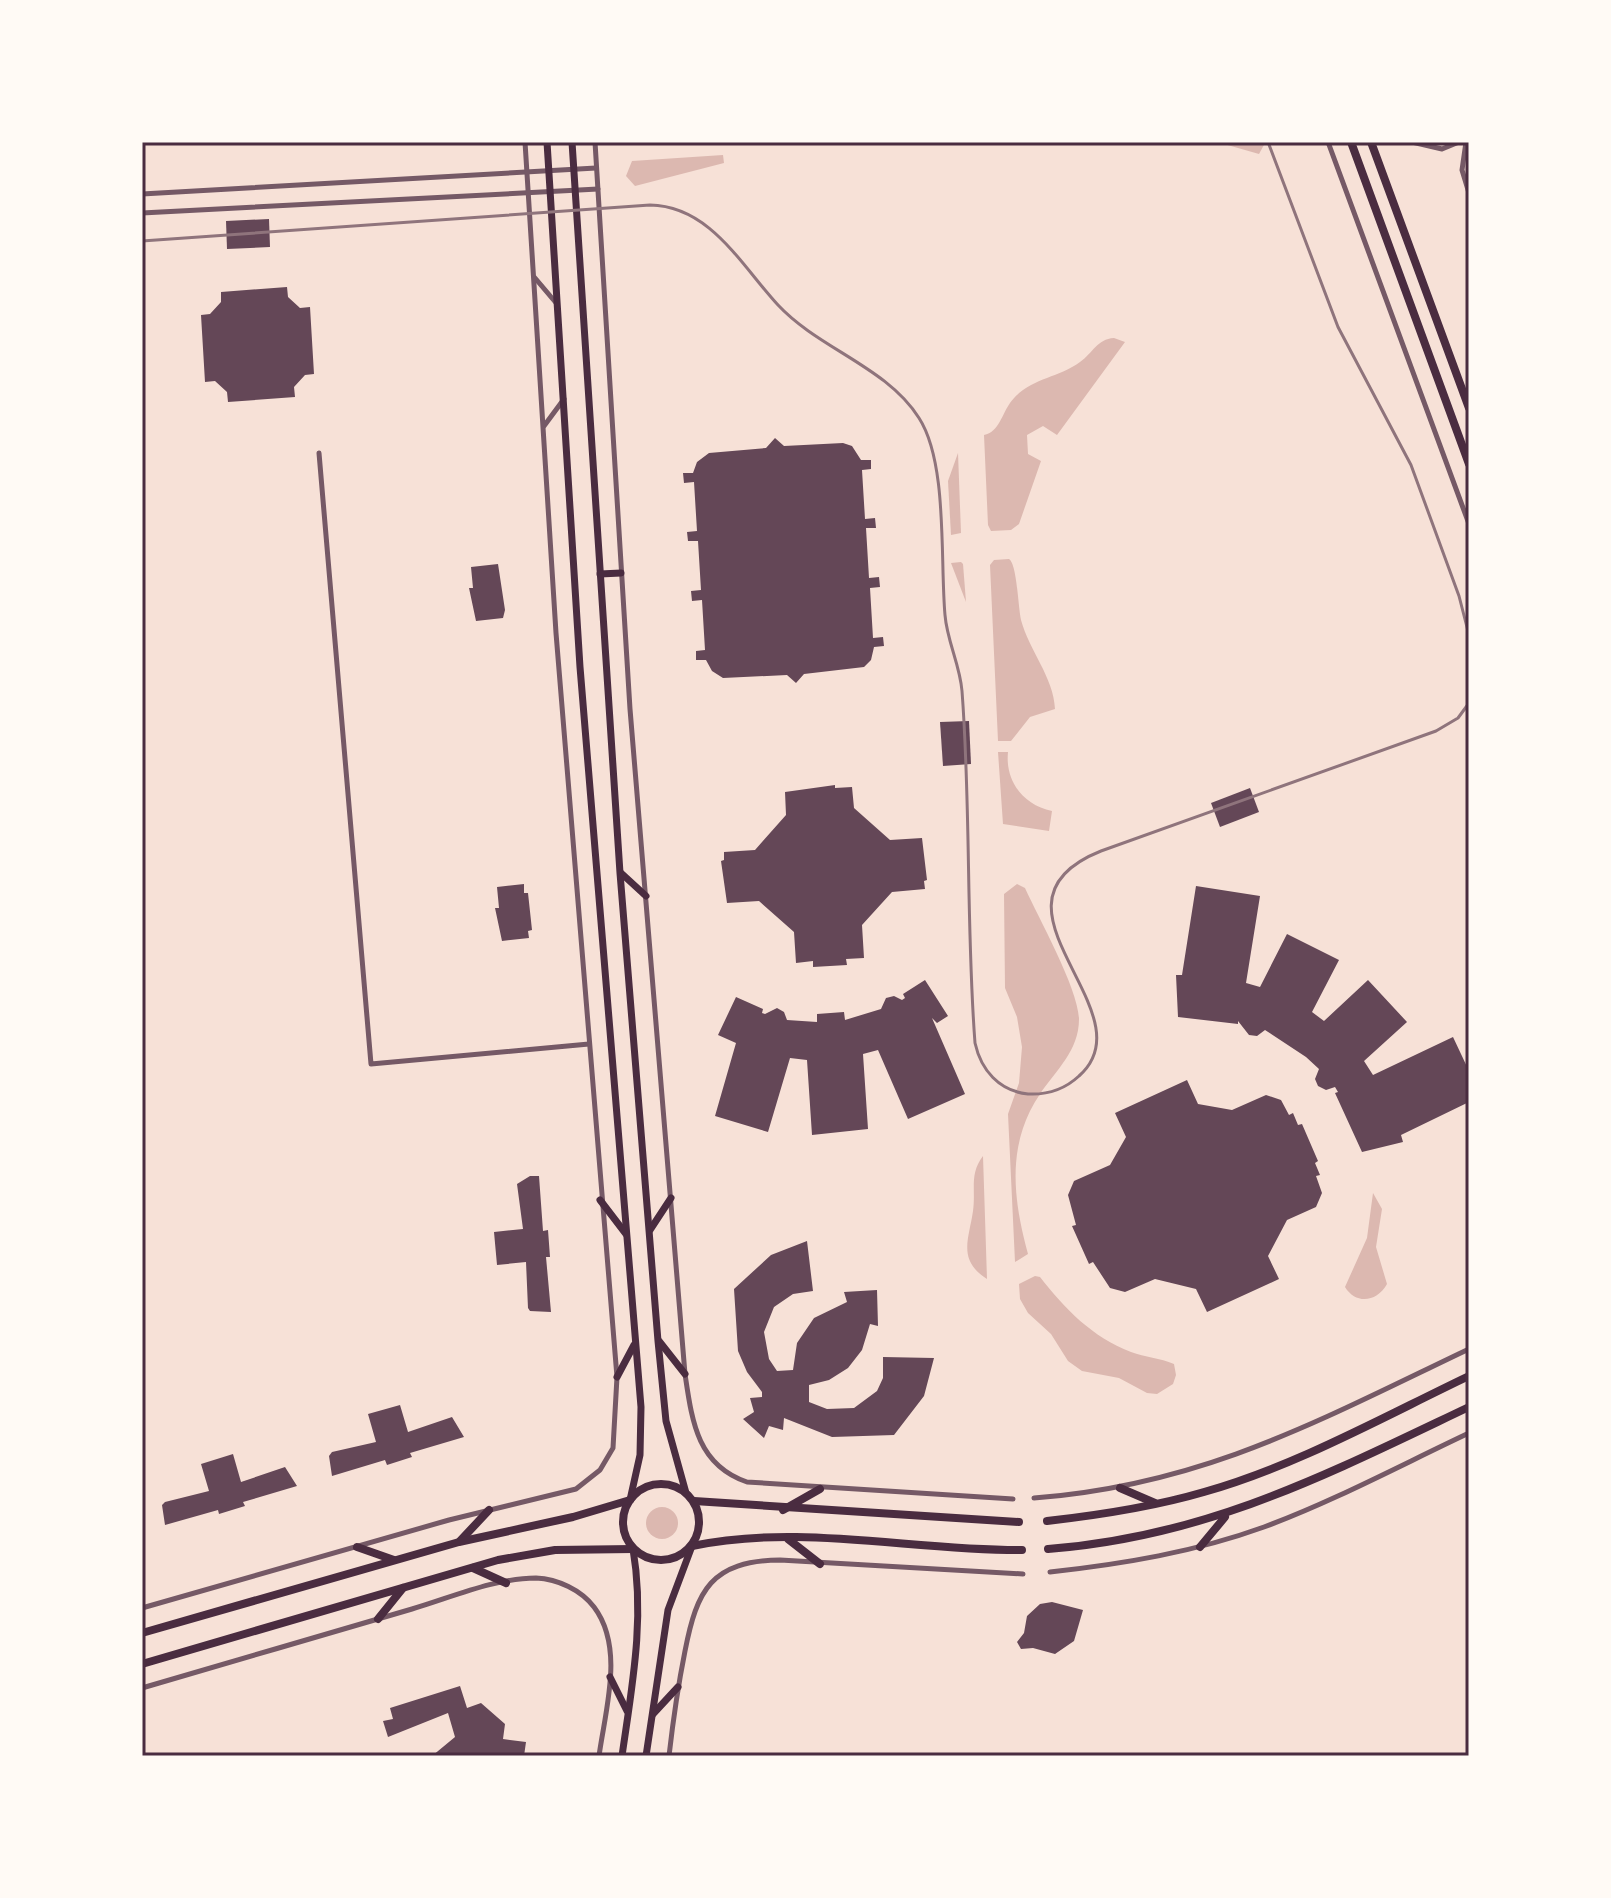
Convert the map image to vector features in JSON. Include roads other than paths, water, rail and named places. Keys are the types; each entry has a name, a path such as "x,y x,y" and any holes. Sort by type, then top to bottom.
{"main road":[{"path":"547,142 580,667 642,1436 623,1530 633,1549 640,1595 639,1629 622,1756"},
{"path":"572,142 620,873 658,1341 666,1421 686,1493"},
{"path":"1351,142 1469,464"},
{"path":"1371,142 1469,408"},
{"path":"600,574 621,573"},
{"path":"620,873 646,896"},
{"path":"650,1230 671,1198"},
{"path":"600,1200 626,1234"},
{"path":"658,1341 685,1374"},
{"path":"617,1377 635,1343"},
{"path":"1047,1521 1155,1504 1206,1492 1259,1473 1469,1376"},
{"path":"1048,1549 1127,1540 1226,1515 1286,1493 1469,1407"},
{"path":"142,1633 459,1542 573,1517 630,1500 650,1485 663,1484 686,1493 694,1501 700,1524 668,1610 646,1756"},
{"path":"1120,1488 1155,1504"},
{"path":"783,1510 820,1489"},
{"path":"694,1501 783,1510 1019,1522"},
{"path":"459,1542 489,1510"},
{"path":"1200,1547 1226,1515"},
{"path":"142,1664 472,1567 555,1550 617,1552 633,1549 643,1557 670,1560 692,1546 741,1538 787,1538 1022,1550"},
{"path":"787,1538 820,1564"},
{"path":"357,1547 394,1561"},
{"path":"472,1567 506,1583"},
{"path":"378,1619 403,1588"},
{"path":"610,1677 628,1713"},
{"path":"652,1715 678,1687"}],"street":[{"path":"142,1608 489,1510 567,1492 600,1470 615,1442 617,1377 600,1200 525,142"},
{"path":"595,142 621,573 685,1374 694,1430 702,1448 718,1467 747,1482 1013,1499"},
{"path":"1328,142 1469,524"},
{"path":"1412,142 1442,149 1459,142"},
{"path":"1466,142 1462,170 1469,193"},
{"path":"142,194 596,168"},
{"path":"142,213 598,189"},
{"path":"534,277 559,308"},
{"path":"543,427 564,399"},
{"path":"319,453 371,1064 589,1044"},
{"path":"1034,1498 1120,1488 1195,1470 1264,1446 1469,1349"},
{"path":"1050,1572 1145,1560 1200,1547 1299,1513 1469,1433"},
{"path":"669,1756 678,1687 695,1606 713,1579 735,1566 753,1561 1023,1574"},
{"path":"142,1688 506,1583 543,1579 557,1581 581,1595 603,1623 609,1648 610,1677 599,1756"}],"railway":[{"path":"1268,142 1338,327 1411,465 1459,596 1469,635"},
{"path":"142,241 650,205 671,208 690,215 723,240 778,305 795,320 871,371 905,400 919,418 935,460 941,513 945,615 962,691 975,1043 987,1070 1008,1089 1028,1094 1055,1090 1079,1076 1095,1050 1095,1021 1055,929 1052,900 1065,873 1101,851 1436,731 1458,718 1469,703"}]}
